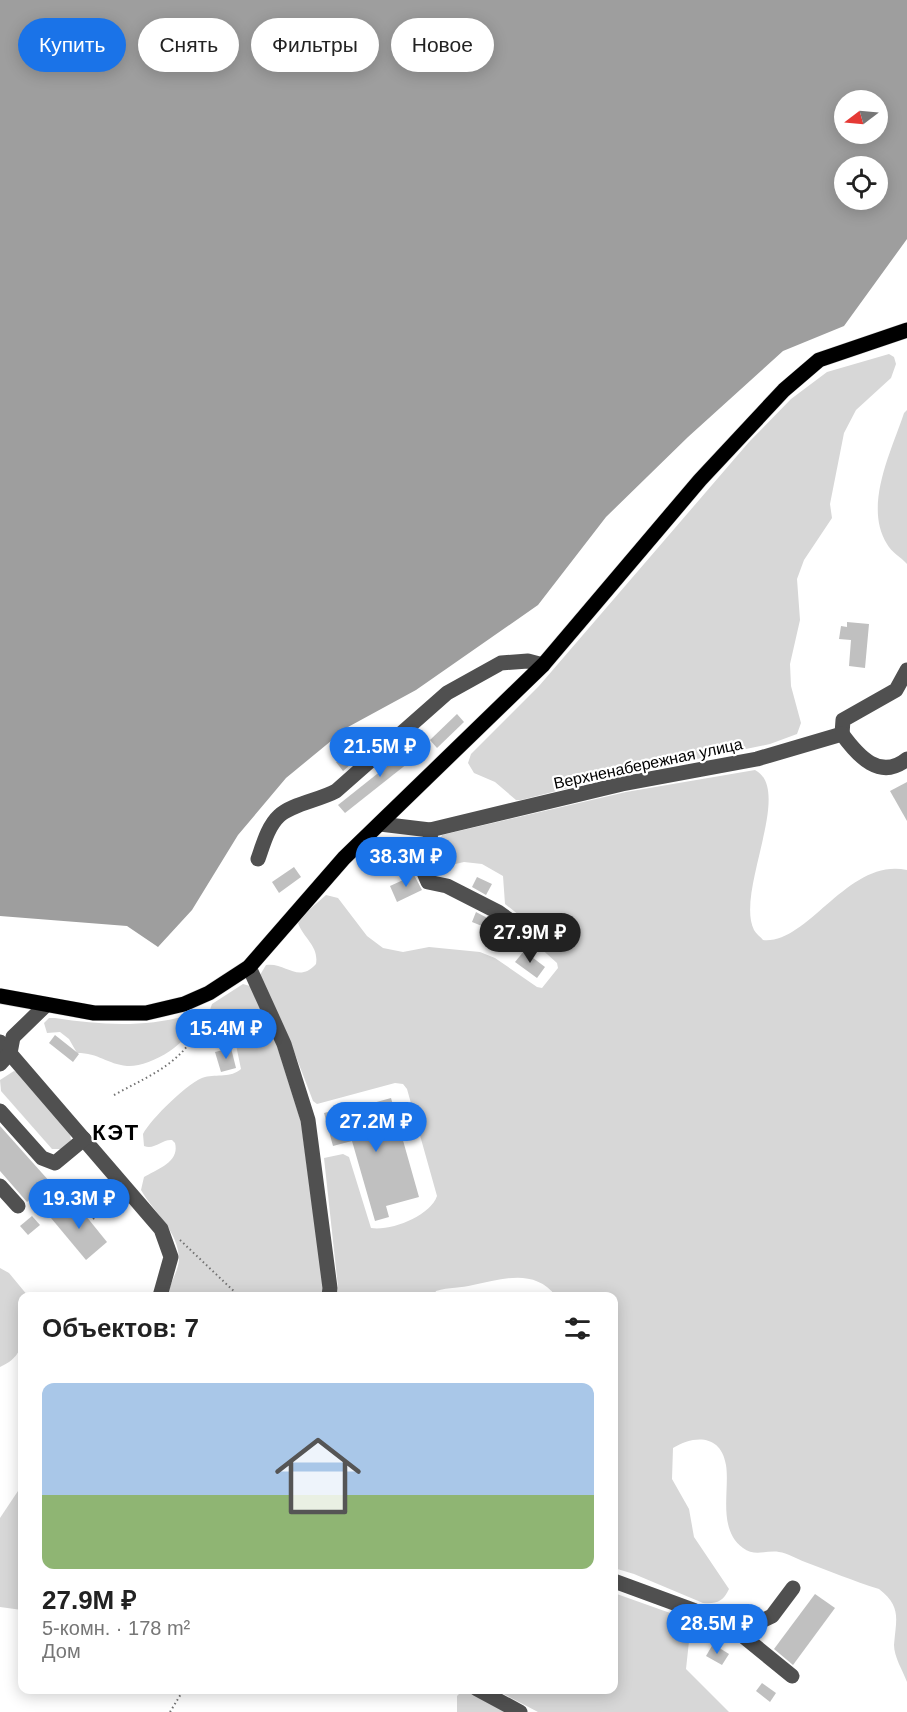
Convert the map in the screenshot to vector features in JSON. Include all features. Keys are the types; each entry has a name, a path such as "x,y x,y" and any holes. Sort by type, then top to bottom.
{"main road":[{"path":"0,996 115,1015 146,1013 184,1005 209,993 249,967 313,891 543,666 700,480 784,390 819,360 907,331"}],"street":[{"path":"258,859 278,816 286,810 324,798 336,791 447,693 501,663 528,661 543,666"},
{"path":"907,670 896,690 843,720 842,734 860,756 880,768 890,769 907,759"},
{"name":"Верхненабережная улица","path":"380,824 430,830 622,784 758,759 842,734"},
{"path":"430,830 431,846 422,868 428,882 465,893 475,901 498,912 515,924 527,941"},
{"path":"249,967 284,1044 308,1120 330,1292"},
{"path":"46,1005 13,1037 3,1053 84,1139 161,1229 171,1257 161,1292"},
{"path":"0,1111 42,1158 48,1160 55,1162 62,1160 84,1139"},
{"path":"0,1186 18,1206"},
{"path":"618,1582 693,1610 738,1632 792,1676"},
{"path":"738,1632 772,1616 793,1588"},
{"path":"486,1694 520,1712"}],"path":[{"path":"114,1095 168,1065 189,1047 201,1026 209,993"},
{"path":"93,1219 126,1188"},
{"path":"161,1229 174,1234 234,1292"},
{"path":"170,1712 181,1694"}],"shaded area":[{"path":"0,0 907,0 907,239 844,326 783,351 688,437 606,517 538,605 416,690 348,727 286,778 238,835 192,910 158,947 127,926 0,916"},
{"path":"889,354 894,357 896,364 891,378 856,410 844,433 830,504 832,518 804,560 797,579 800,620 790,664 791,686 801,723 797,734 770,744 620,775 521,800 516,800 495,782 474,773 468,763 471,754 539,686 749,442 791,399 827,372"},
{"path":"907,410 907,564 887,544 880,529 878,513 882,478"},
{"path":"755,770 765,781 769,798 750,913 754,930 763,940 780,938 796,929 847,888 866,876 886,869 907,870 907,1682 894,1650 896,1614 891,1602 879,1589 782,1553 747,1551 735,1540 727,1520 726,1465 719,1447 706,1440 689,1441 673,1448 672,1479 689,1509 694,1537 729,1589 724,1597 712,1603 703,1603 618,1569 618,1292 552,1292 538,1282 507,1278 436,1292 337,1292 324,1158 343,1154 349,1157 371,1228 389,1227 409,1221 427,1210 437,1196 407,1089 403,1084 395,1083 317,1104 313,1101 290,1041 260,975 266,965 303,972 310,970 316,964 313,947 298,923 301,917 326,895 338,898 367,936 383,948 403,952 429,947 480,952 495,958 537,987 542,988 558,968 557,963 537,945 524,919 505,904 503,876 482,864 464,862 438,868 433,864 432,857 442,835 626,792"},
{"path":"243,984 250,986 277,1046 301,1122 322,1292 169,1292 179,1260 178,1250 170,1231 141,1190 144,1177 171,1160 176,1150 175,1143 172,1140 152,1147 144,1146 143,1134 171,1101 190,1085 205,1077 233,1074 241,1069 236,1045 232,1043 208,1048 200,1039 212,1004"},
{"path":"193,1016 192,1025 180,1043 159,1058 147,1063 127,1066 85,1053 77,1053 69,1039 60,1032 47,1033 44,1023 49,1018 55,1018 106,1024 139,1024"},
{"path":"14,1071 19,1073 70,1133 71,1140 61,1149 52,1149 1,1091 0,1080"},
{"path":"0,1268 9,1273 25,1292 18,1292 18,1352 0,1367"},
{"path":"18,1491 18,1609 0,1607 0,1518"},
{"path":"618,1594 687,1619 691,1623 686,1669 729,1712 538,1712 504,1694 618,1694"},
{"path":"472,1694 505,1712 457,1712 457,1696"}],"building":[{"path":"847,622 869,624 865,668 849,666 851,640 839,639 841,626 847,627"},
{"path":"457,714 464,722 437,748 430,740"},
{"path":"416,743 422,752 345,813 338,805"},
{"path":"349,752 356,760 343,771 336,762"},
{"path":"907,782 907,821 890,791"},
{"path":"294,867 301,877 279,893 272,882"},
{"path":"414,875 422,890 397,902 390,886"},
{"path":"477,877 492,884 486,895 472,887"},
{"path":"476,912 495,922 492,930 472,922"},
{"path":"524,951 545,967 537,978 515,962"},
{"path":"55,1035 79,1054 73,1062 49,1043"},
{"path":"231,1048 236,1068 221,1072 215,1052"},
{"path":"391,1098 419,1197 386,1206 389,1217 375,1221 352,1141 333,1146 324,1113 343,1108 344,1111"},
{"path":"0,1126 50,1182 27,1202 0,1171"},
{"path":"73,1200 107,1242 86,1260 51,1218"},
{"path":"32,1216 40,1225 28,1235 20,1226"},
{"path":"815,1594 835,1608 793,1665 774,1649"},
{"path":"713,1644 729,1654 722,1665 706,1656"},
{"path":"762,1683 776,1693 770,1702 756,1691"}],"district":[{"name":"КЭТ","path":"116,1132"}]}
